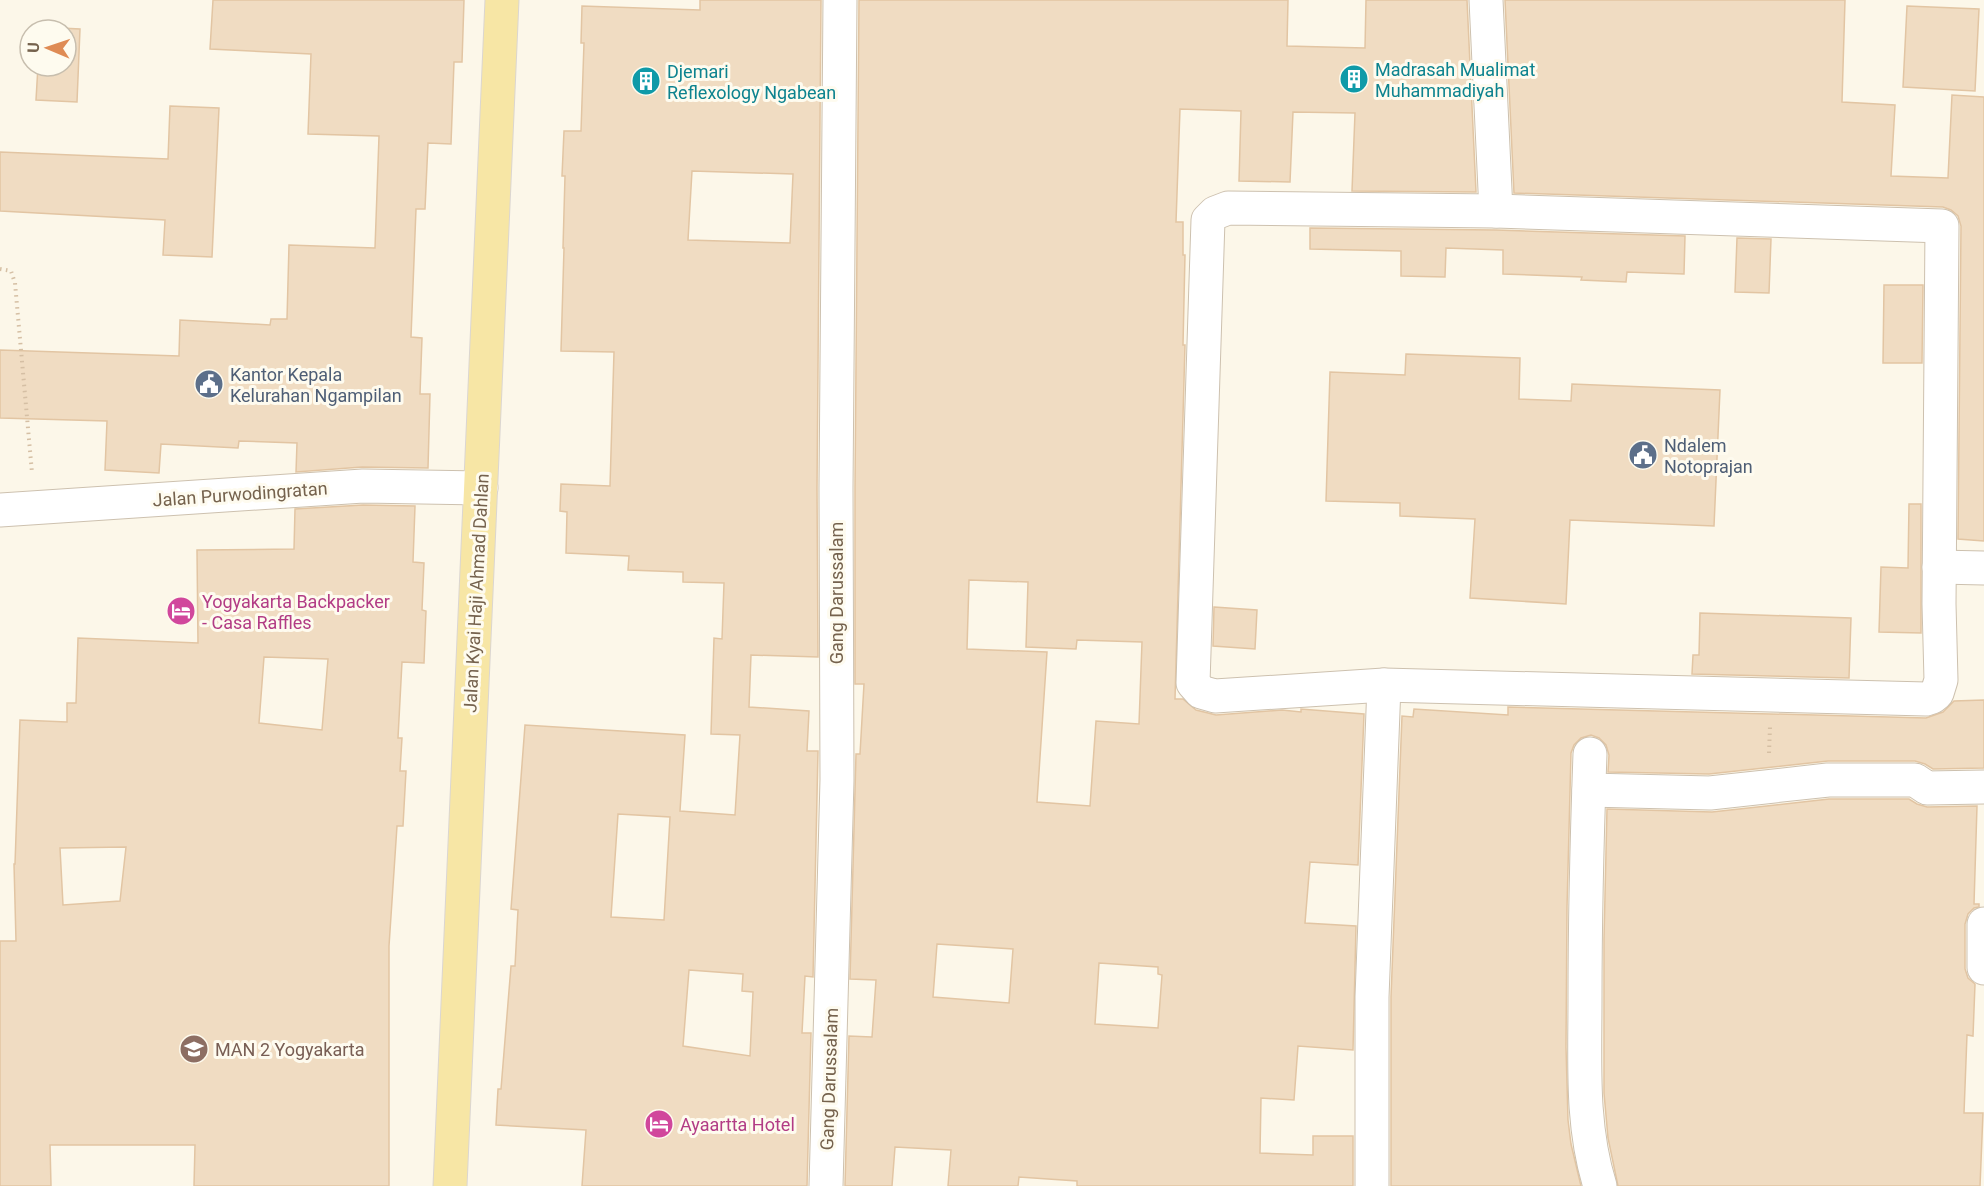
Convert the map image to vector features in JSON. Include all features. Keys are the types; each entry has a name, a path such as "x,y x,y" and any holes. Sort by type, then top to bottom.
{"main road":[{"name":"Jalan Kyai Haji Ahmad Dahlan","path":"450,1186 502,0"}],"street":[{"name":"Gang Darussalam","path":"826,1186 837,780 836,488 840,0"},
{"path":"1486,0 1496,212"},
{"path":"1228,208 1496,212 1942,226 1940,567 1941,680 1937,693 1926,699 1384,685 1215,696 1201,692 1192,683 1208,220 1215,213 1228,208"},
{"name":"Jalan Purwodingratan","path":"0,510 363,486 481,488"},
{"path":"1940,567 1984,568"},
{"path":"1372,1186 1372,997 1384,685"},
{"path":"1590,754 1585,930 1584,1102 1593,1164 1600,1186"},
{"path":"1589,790 1710,793 1828,780 1915,780 1927,788 1984,787"},
{"path":"1984,924 1984,968"}],"path":[{"path":"0,269 11,271 15,283 35,507"},
{"path":"1767,787 1772,695"}],"building":[{"path":"213,0 464,0 462,62 454,62 451,144 428,143 425,209 416,209 411,337 422,338 420,394 430,394 428,468 362,467 296,472 297,443 239,441 238,448 161,444 159,473 105,470 107,421 0,418 0,350 179,356 180,320 270,325 271,319 287,319 289,245 375,248 379,136 308,134 311,54 210,49"},
{"path":"700,0 821,0 818,657 751,655 749,707 809,711 807,751 818,751 813,977 805,976 802,1033 811,1033 807,1186 582,1186 586,1130 496,1125 511,966 515,966 518,910 511,909 525,725 685,735 680,811 735,815 740,735 711,734 714,638 722,639 724,583 683,582 683,572 628,570 629,556 566,553 567,512 560,511 561,484 610,486 614,352 561,351 564,131 581,131 584,43 581,43 582,6 700,10","holes":["692,171 793,174 790,243 688,240","618,814 670,817 664,920 611,917","689,970 743,974 742,991 753,992 750,1056 683,1046"]},
{"path":"859,0 1288,0 1287,46 1365,48 1366,0 1467,0 1476,192 1352,191 1355,113 1293,112 1290,182 1239,181 1241,111 1180,109 1176,222 1183,222 1183,255 1185,255 1183,345 1185,345 1175,699 1183,699 1196,710 1216,715 1282,710 1301,712 1301,709 1364,714 1358,865 1310,862 1305,923 1356,926 1353,1050 1298,1046 1294,1100 1261,1098 1260,1153 1313,1155 1313,1136 1353,1136 1353,1186 1077,1186 1077,1181 1019,1177 1018,1186 948,1186 951,1150 895,1147 892,1186 845,1186 849,1036 872,1037 876,980 850,979 856,754 860,754 864,684 855,684","holes":["969,580 1028,582 1026,647 1076,649 1077,640 1142,642 1139,724 1096,721 1090,806 1037,802 1047,652 967,649","937,944 1013,949 1009,1003 933,997","1099,963 1158,967 1158,974 1162,975 1158,1028 1095,1024"]},
{"path":"1505,0 1845,0 1842,102 1895,105 1891,176 1948,178 1952,95 1984,97 1984,541 1958,539 1961,226 1958,216 1943,207 1514,193"},
{"path":"1907,6 1979,9 1975,91 1903,87"},
{"path":"78,29 80,29 78,78"},
{"path":"37,78 78,78 77,102 36,100"},
{"path":"170,106 219,108 212,257 163,255 165,220 0,211 0,152 168,159"},
{"path":"1310,228 1496,230 1685,236 1684,274 1627,272 1626,282 1581,280 1582,277 1503,274 1503,250 1446,248 1445,277 1401,276 1401,251 1310,249"},
{"path":"1737,238 1771,239 1769,293 1735,292"},
{"path":"1884,285 1923,285 1922,363 1883,363"},
{"path":"1406,354 1520,358 1519,399 1571,401 1572,384 1720,390 1714,526 1570,520 1566,604 1470,598 1475,519 1400,516 1400,503 1326,501 1330,372 1405,375"},
{"path":"1909,504 1921,504 1921,633 1879,632 1881,567 1908,568"},
{"path":"363,505 415,506 413,562 424,563 422,610 426,611 424,663 402,662 398,738 402,738 400,771 406,771 403,826 397,826 389,946 389,1186 194,1186 195,1145 50,1145 51,1186 0,1186 0,941 16,941 14,864 20,720 67,722 67,703 76,703 78,638 198,643 197,550 294,549 295,509","holes":["264,657 328,659 322,730 259,723","126,847 120,901 63,905 60,848"]},
{"path":"1214,607 1257,610 1255,649 1213,646"},
{"path":"1700,613 1851,618 1849,678 1692,674 1693,655 1699,655"},
{"path":"1984,700 1984,768 1933,769 1915,761 1828,761 1709,774 1608,772 1609,755 1606,745 1599,738 1591,735 1581,738 1574,745 1571,753 1566,1047 1568,1120 1581,1186 1391,1186 1391,997 1402,716 1413,717 1414,709 1508,715 1508,707 1926,718 1943,712 1954,701"},
{"path":"1829,799 1909,799 1927,807 1977,806 1974,904 1979,904 1979,907 1974,908 1968,914 1965,924 1965,969 1968,978 1975,984 1973,1036 1967,1035 1964,1113 1983,1113 1980,1186 1618,1186 1608,1138 1604,1093 1607,809 1712,812"}],"place":[{"name":"Madrasah Mualimat Muhammadiyah","path":"1354,79"},
{"name":"Djemari Reflexology Ngabean","path":"646,81"},
{"name":"Kantor Kepala Kelurahan Ngampilan","path":"209,384"},
{"name":"Ndalem Notoprajan","path":"1643,455"},
{"name":"Yogyakarta Backpacker - Casa Raffles","path":"181,611"},
{"name":"MAN 2 Yogyakarta","path":"194,1049"},
{"name":"Ayaartta Hotel","path":"659,1124"}]}
